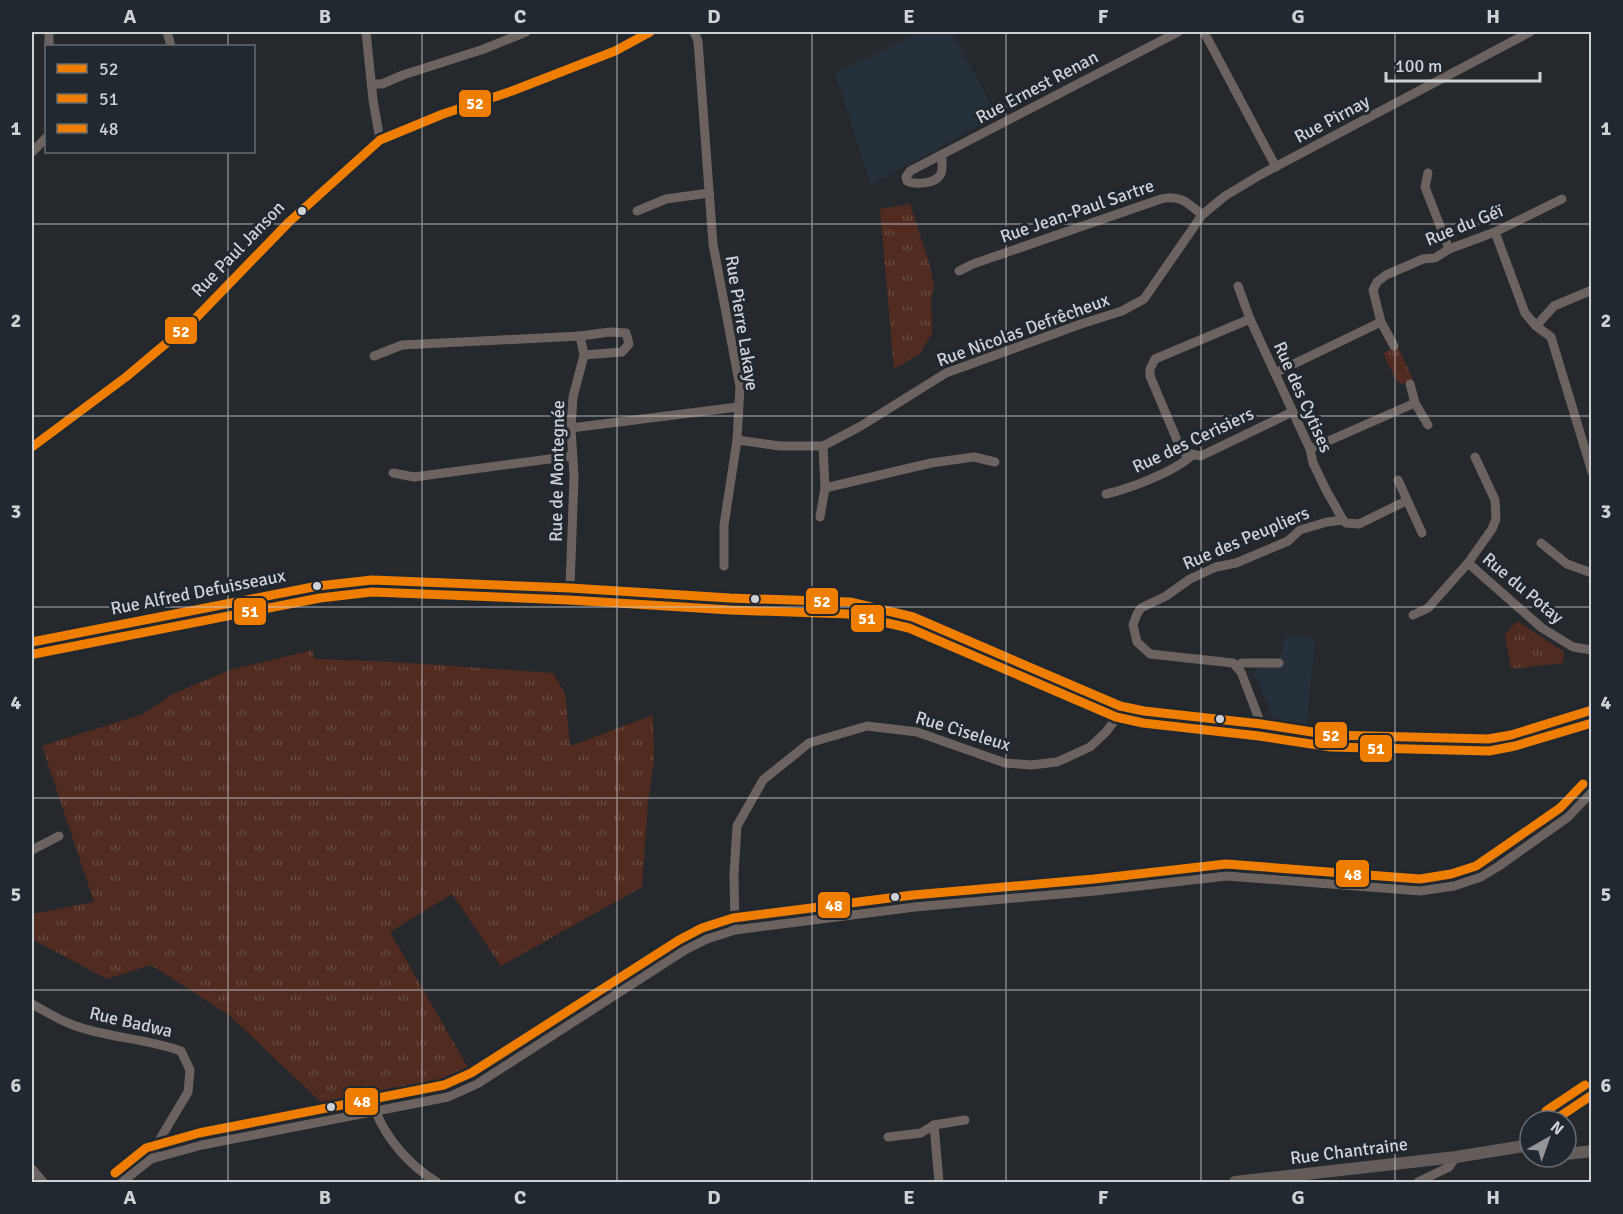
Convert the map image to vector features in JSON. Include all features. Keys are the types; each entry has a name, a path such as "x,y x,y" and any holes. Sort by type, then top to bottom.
{"street":[{"path":"367,32 380,140"},
{"path":"372,84 382,84 526,32"},
{"name":"Rue Paul Janson","path":"32,447 126,377 194,320 289,222 380,140 443,114 512,92 615,51 650,32"},
{"name":"Rue Pierre Lakaye","path":"694,32 698,41 713,244 740,387 737,440 724,525 724,566"},
{"name":"Rue Ernest Renan","path":"942,155 1178,32"},
{"path":"1204,32 1276,167"},
{"name":"Rue Pirnay","path":"1276,167 1530,32"},
{"path":"32,152 45,139"},
{"name":"Rue Nicolas Defrêcheux","path":"737,440 780,446 823,446 861,426 946,373 1081,324 1122,312 1144,299 1202,215 1231,192 1276,167"},
{"path":"1428,173 1425,187 1449,249"},
{"path":"637,211 666,199 709,193"},
{"name":"Rue Jean-Paul Sartre","path":"959,271 973,264 1167,197 1182,199 1202,215"},
{"name":"Rue du Géï","path":"1382,322 1373,290 1377,282 1386,275 1423,259 1435,258 1449,249 1495,232 1562,199"},
{"path":"1495,232 1525,313 1536,326 1551,337 1592,472"},
{"name":"Rue des Cytises","path":"1238,286 1250,319 1310,449 1313,463 1343,520"},
{"path":"1536,326 1554,306 1592,290"},
{"path":"1192,455 1182,452 1150,376 1152,365 1155,359 1250,319"},
{"path":"1275,373 1382,322 1394,346"},
{"path":"374,356 402,345 580,336 610,332 626,333 629,344 622,352 584,355"},
{"name":"Rue de Montegnée","path":"570,588 574,477 571,428 573,397 584,355 580,336"},
{"path":"1410,384 1415,403 1428,424"},
{"path":"1310,449 1415,403"},
{"path":"571,428 738,407"},
{"name":"Rue des Cerisiers","path":"1106,494 1132,486 1185,462 1192,455 1201,456 1292,412"},
{"path":"820,517 825,488 823,446"},
{"path":"393,473 414,477 572,456"},
{"path":"825,488 931,463 974,457 995,462"},
{"name":"Rue du Potay","path":"1413,615 1428,608 1467,563 1492,529 1497,509 1495,500 1475,457"},
{"path":"1398,480 1422,533"},
{"name":"Rue des Peupliers","path":"1278,663 1242,663 1236,666 1233,663 1150,654 1137,642 1133,625 1141,608 1166,596 1198,575 1216,567 1236,563 1288,541 1300,530 1343,520 1346,523 1359,524 1406,501"},
{"path":"1541,543 1567,564 1592,573"},
{"name":"Rue du Potay","path":"1467,563 1542,628 1573,647 1592,650"},
{"name":"Rue Alfred Defuisseaux","path":"32,642 318,585 372,580 570,588 850,602 913,617 1120,706 1331,735 1488,739 1511,735 1592,710"},
{"path":"1236,666 1241,672 1261,724"},
{"name":"Rue Ciseleux","path":"735,930 734,874 737,826 763,780 809,743 867,726 916,732 1005,763 1031,765 1057,762 1090,747 1115,720 1120,706"},
{"path":"122,1182 151,1159 202,1145 448,1097 477,1084 685,950 707,939 735,930 915,907 1095,891 1227,876 1420,891 1454,886 1481,877 1499,866 1568,816 1592,792"},
{"path":"32,850 59,836"},
{"name":"Rue Badwa","path":"32,1004 73,1025 160,1043 181,1051 190,1070 188,1092 151,1159"},
{"path":"1571,1109 1592,1095"},
{"path":"375,1110 393,1144 420,1172 437,1182"},
{"path":"888,1137 921,1133 934,1125 965,1120"},
{"path":"934,1125 939,1182"},
{"name":"Rue Chantraine","path":"1235,1182 1461,1156 1518,1146"},
{"path":"1418,1182 1449,1167 1461,1156"},
{"path":"32,1169 43,1182"}],"shaded area":[{"path":"919,32 952,32 997,116 871,185 835,73"},
{"path":"1285,634 1315,639 1307,726 1274,719 1253,673 1261,665 1278,667"}],"green space":[{"path":"910,204 930,266 934,287 931,298 932,333 920,354 894,369 880,209"},
{"path":"1397,345 1413,379 1402,384 1396,380 1384,353"},
{"path":"1517,621 1564,652 1563,663 1511,669 1505,635"},
{"path":"313,650 314,659 396,662 553,673 565,693 570,746 653,715 654,761 648,803 642,887 501,966 452,894 390,932 470,1071 327,1108 229,1015 151,965 107,979 32,939 32,914 94,902 42,746 143,714 173,694 230,670"}],"transit line":[{"name":"52","path":"32,447 126,377 194,320 289,222 380,140 443,114 512,91 615,51 650,32"},
{"name":"52","path":"32,642 318,586 372,580 570,588 730,598 850,602 913,617 1120,706 1331,735 1488,739 1511,735 1592,710"},
{"name":"51","path":"34,654 320,598 372,592 569,600 730,610 848,614 909,628 1116,717 1143,723 1331,747 1489,751 1515,746 1592,723"},
{"name":"48","path":"115,1173 146,1148 199,1133 444,1085 471,1073 679,940 702,928 733,918 913,895 1094,879 1226,864 1420,879 1451,874 1476,866 1560,808 1583,784"},
{"name":"48","path":"1549,1109 1585,1085"},
{"name":"52","path":"1571,1109 1592,1095"}]}
